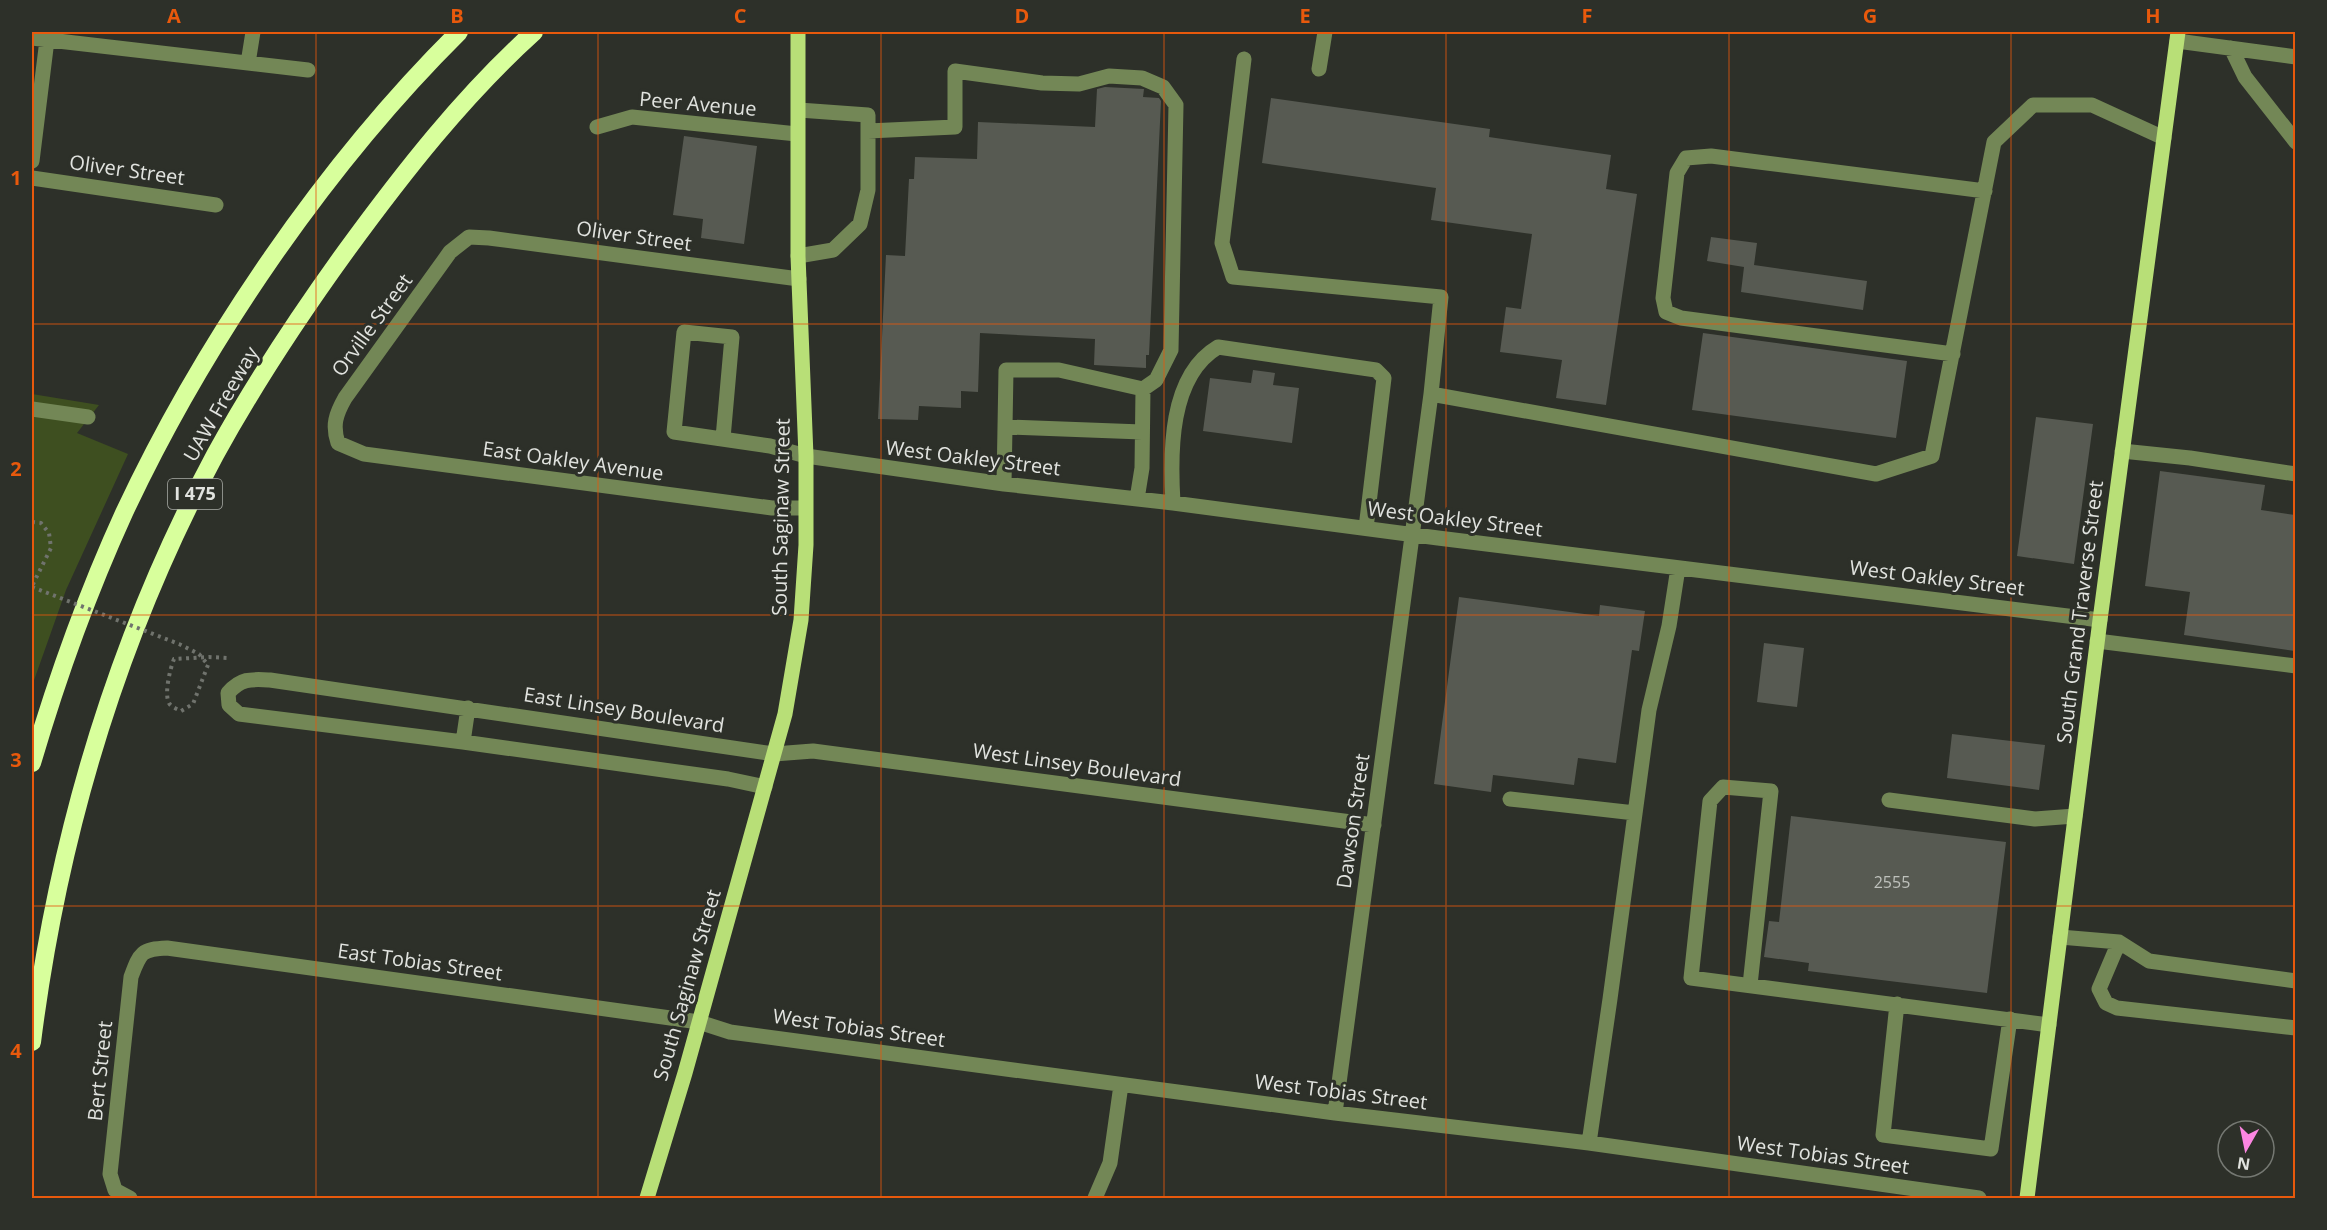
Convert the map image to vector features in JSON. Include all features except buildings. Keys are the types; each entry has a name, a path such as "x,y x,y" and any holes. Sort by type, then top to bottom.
{"highway":[{"name":"UAW Freeway","path":"32,763 65,658 124,513 204,365 253,287 358,143 390,103 459,32"},
{"name":"UAW Freeway","path":"32,1042 55,899 66,848 93,749 124,655 162,565 196,494 216,454 270,363 297,320 356,237 446,122 534,32"}],"main road":[{"name":"South Saginaw Street","path":"647,1198 785,714 801,620 806,545 806,456 798,256 798,32"},
{"name":"South Grand Traverse Street","path":"2027,1198 2097,641 2178,36"}],"street":[{"path":"248,63 252,32"},
{"path":"1319,69 1325,32"},
{"path":"2178,36 2230,48 2295,57"},
{"path":"32,161 39,39 308,70"},
{"path":"2230,48 2246,77 2295,142"},
{"name":"Dawson Street","path":"1244,59 1222,243 1233,278 1441,297 1413,535 1335,1113"},
{"path":"868,131 955,127 955,71 1042,83 1079,84 1109,76 1142,78 1162,87 1176,105 1171,350 1156,380 1143,388 1059,370 1006,370 1004,484"},
{"path":"1431,394 1876,474 1932,456 1994,142 2032,105 2092,105 2164,138"},
{"path":"798,256 833,250 860,224 868,190 868,115 799,110"},
{"name":"Peer Avenue","path":"597,127 632,117 797,134"},
{"path":"1953,354 1682,318 1666,312 1664,298 1677,172 1686,158 1711,156 1985,191"},
{"name":"Oliver Street","path":"32,178 216,205"},
{"name":"Oliver Street","path":"463,240 469,237 489,238 799,279"},
{"name":"Orville Street","path":"338,443 335,420 345,398 450,252 463,240"},
{"name":"West Oakley Street","path":"723,438 732,337 684,332 674,432 770,446 806,456 1004,484 1173,503 2100,620"},
{"path":"1173,503 1171,457 1174,422 1192,375 1203,356 1218,347 1376,369 1384,378 1366,528"},
{"path":"1137,499 1142,468 1143,388"},
{"path":"32,409 88,417"},
{"path":"1006,431 1142,432"},
{"name":"East Oakley Avenue","path":"338,443 353,451 375,456 772,508 805,508"},
{"path":"2122,451 2190,458 2295,474"},
{"path":"1588,1143 1649,710 1670,626 1678,568"},
{"path":"2097,641 2295,666"},
{"name":"East Linsey Boulevard","path":"765,787 728,779 463,742 239,714 228,705 228,693 235,684 248,679 468,708 774,754"},
{"path":"463,742 468,708"},
{"name":"West Linsey Boulevard","path":"774,754 813,751 1374,825"},
{"path":"1750,985 1772,791 1723,787 1710,801 1691,978 2049,1025"},
{"path":"1510,799 1635,813"},
{"path":"1889,800 2035,819 2075,816"},
{"path":"2060,937 2119,942 2149,961 2295,981"},
{"path":"2119,942 2099,989 2106,1003 2117,1008 2295,1028"},
{"name":"East Tobias Street","path":"138,958 148,949 167,948 699,1022"},
{"name":"Bert Street","path":"130,1198 115,1190 110,1174 131,977 138,958"},
{"path":"1898,1005 1883,1135 1991,1149 2010,1019"},
{"name":"West Tobias Street","path":"699,1022 730,1032 1335,1113 1588,1143 1979,1198"},
{"path":"1095,1198 1110,1163 1121,1085"}],"path":[{"path":"32,522 40,523 49,533 51,548 32,586 199,654 208,666 193,704 181,711 170,705 167,700 169,671 174,659 209,657 228,658"}],"green space":[{"path":"32,394 99,405 77,433 128,454 66,590 32,686"}]}
